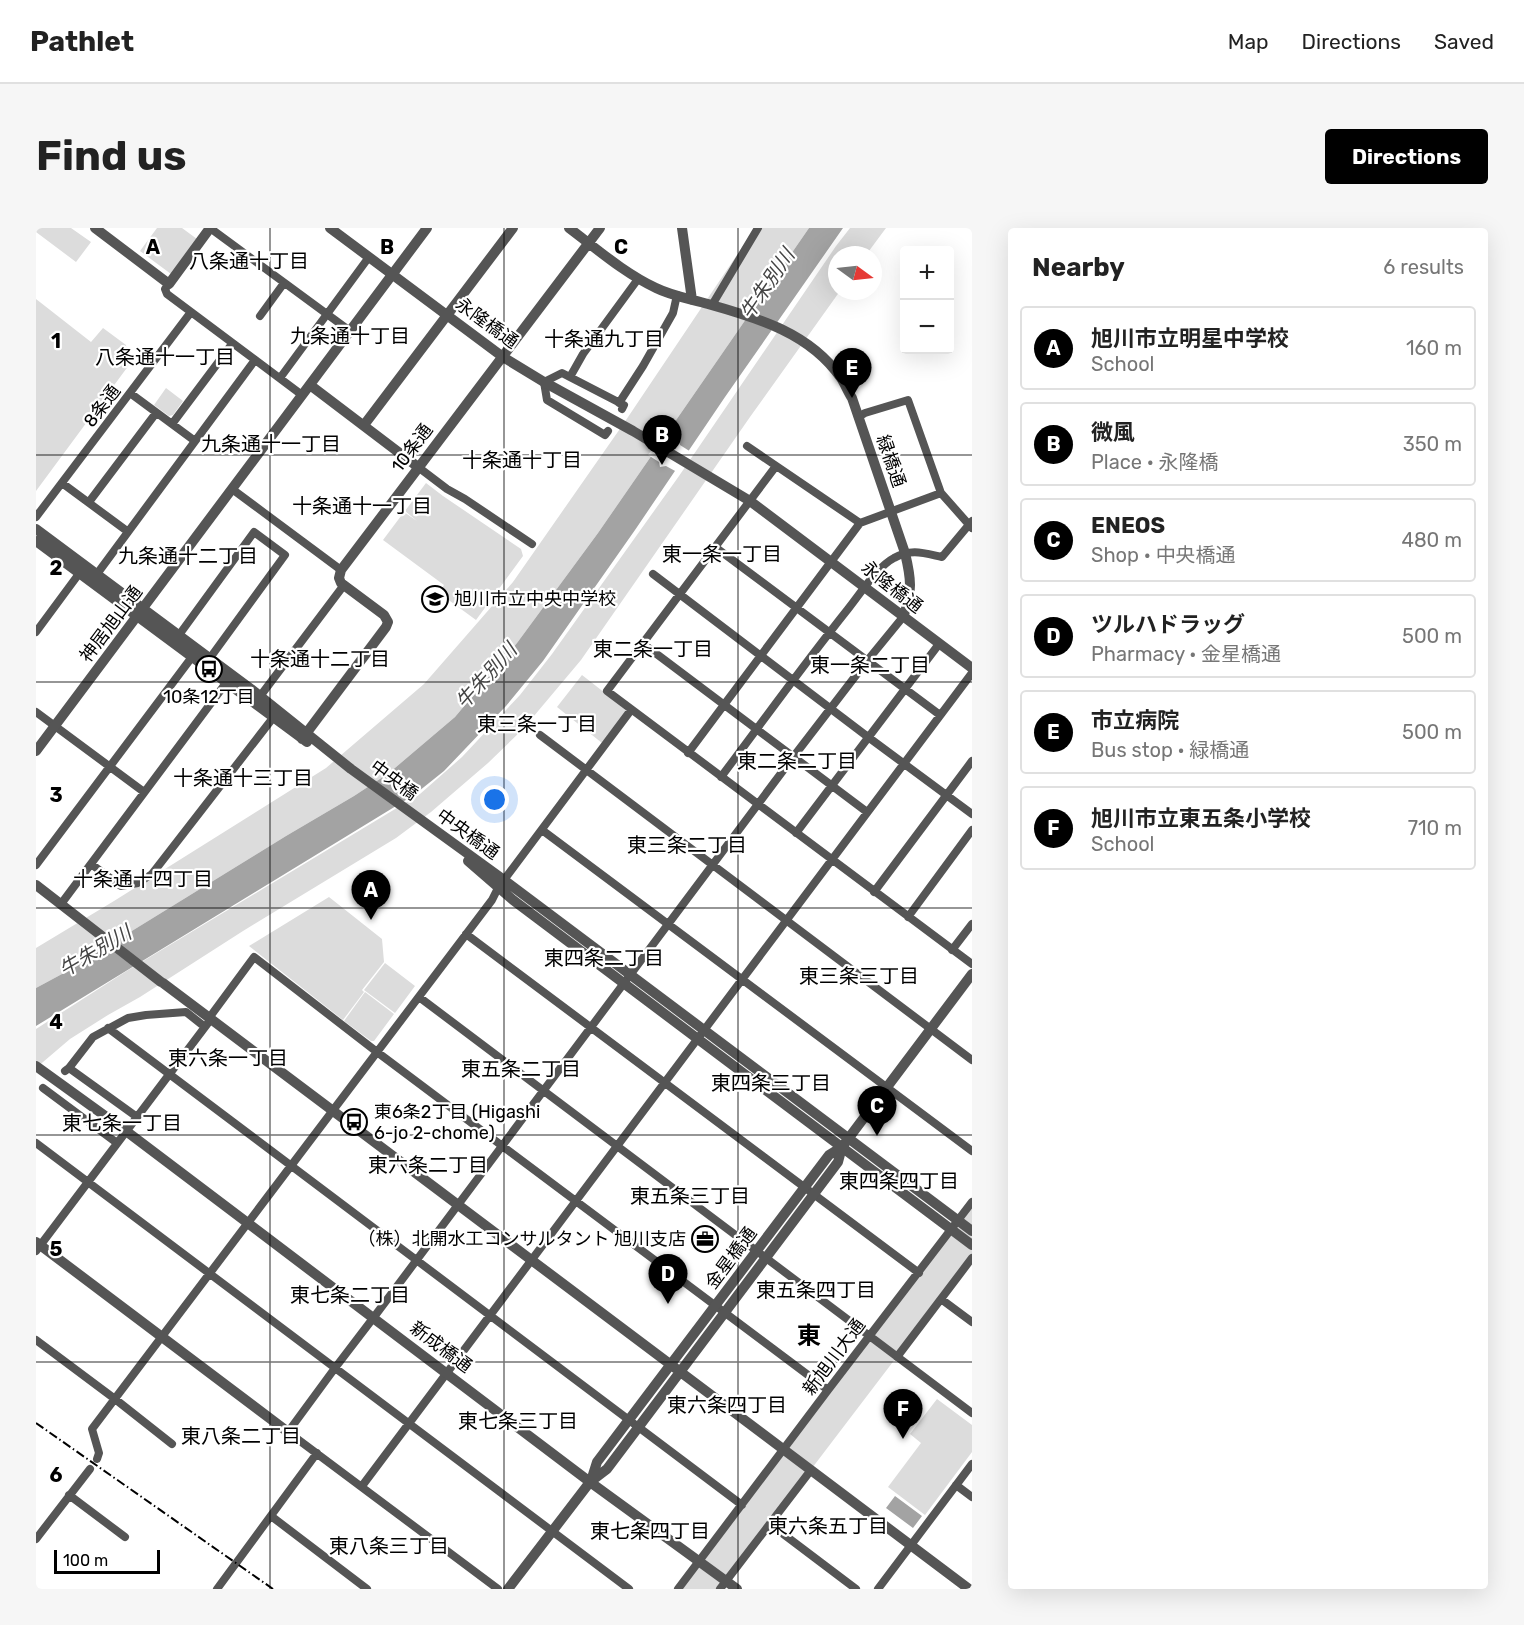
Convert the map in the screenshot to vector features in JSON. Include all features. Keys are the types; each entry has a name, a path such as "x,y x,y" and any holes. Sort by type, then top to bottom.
{"street":[{"path":"95,228 169,284"},
{"path":"302,395 167,294 165,289 210,228 350,331"},
{"name":"神居旭山通","path":"36,751 427,228"},
{"path":"364,425 513,228"},
{"path":"569,228 638,279 657,289 717,307 758,228"},
{"name":"10条通","path":"341,570 600,228"},
{"path":"682,228 692,300"},
{"name":"永隆橋通","path":"335,229 503,357 750,501 972,668"},
{"path":"280,378 369,257"},
{"path":"570,376 583,354 638,279"},
{"path":"260,316 285,283"},
{"path":"608,431 605,435 547,400 544,382 562,373 620,406 673,313 677,295"},
{"name":"緑橋通","path":"717,307 776,325 796,336 828,362 841,378 852,398 905,553 911,589 903,617"},
{"name":"8条通","path":"36,517 191,312"},
{"path":"172,424 232,344"},
{"path":"94,578 255,360"},
{"path":"310,385 447,489 532,544"},
{"path":"130,393 195,441"},
{"path":"721,777 829,633 865,587 891,559 914,551 942,557 971,525 941,493 908,400 858,417"},
{"path":"89,502 156,413"},
{"path":"747,446 860,523"},
{"path":"776,466 607,691 972,964"},
{"path":"62,483 127,531"},
{"path":"36,529 82,569 195,653 210,658 257,700 305,736 388,622 384,615 344,585 339,578 341,570 232,489"},
{"path":"688,753 860,523 941,493"},
{"path":"179,635 254,532 285,555 210,658"},
{"path":"36,541 82,569"},
{"path":"715,547 940,715"},
{"path":"36,632 82,569"},
{"path":"653,574 972,814"},
{"path":"257,700 344,585"},
{"path":"140,612 179,635 226,683 257,700"},
{"path":"288,1432 794,756 903,617"},
{"path":"642,643 867,812"},
{"path":"796,833 939,644"},
{"path":"36,865 195,653"},
{"path":"362,1486 972,673"},
{"path":"65,907 91,864 226,683"},
{"path":"97,1459 99,1453 92,1429 492,900 501,884 631,710"},
{"path":"36,712 144,792"},
{"path":"91,864 121,886 138,883 152,874 276,714"},
{"path":"540,735 972,1060"},
{"name":"中央橋","path":"305,736 418,818"},
{"path":"874,892 972,761"},
{"name":"中央橋通","path":"418,818 501,884 955,1225 972,1245"},
{"path":"542,830 972,1152"},
{"path":"908,917 972,830"},
{"path":"36,885 162,982 208,1021 459,1205 969,1589"},
{"path":"952,950 972,924"},
{"path":"466,934 919,1273"},
{"path":"498,1589 162,1336 37,1246 137,1117 254,957 828,1390"},
{"name":"金星橋通","path":"508,1589 591,1482 597,1462 634,1423 809,1191 838,1162 846,1143 972,974"},
{"path":"419,997 972,1413"},
{"path":"137,1117 67,1069 93,1036 128,1018 186,1012 208,1021"},
{"path":"108,1028 742,1505"},
{"name":"新成橋通","path":"37,1066 699,1561 723,1585 737,1589"},
{"path":"41,1089 117,1143"},
{"path":"36,1143 629,1589"},
{"name":"新旭川大通","path":"678,1589 972,1202"},
{"name":"中央橋通","path":"955,1225 972,1231"},
{"path":"897,1357 972,1258"},
{"path":"941,1299 972,1322"},
{"path":"36,1340 172,1444"},
{"path":"217,1589 317,1453"},
{"path":"878,1589 972,1464"},
{"path":"36,1539 90,1469"},
{"path":"723,1585 811,1470"},
{"path":"956,1485 972,1497"},
{"path":"69,1495 125,1537"},
{"path":"271,1516 367,1589"},
{"path":"770,1524 856,1589"}],"shaded area":[{"path":"36,228 71,228 91,242 76,262 36,232"},
{"path":"157,228 182,228 197,239 171,274 140,251"},
{"path":"755,228 809,228 598,533 517,643 455,717 389,773 354,796 36,988 36,948 326,768 424,684 513,582 624,423"},
{"name":"牛朱別川","path":"809,228 843,228 830,246 828,246 828,249 543,661 506,706 444,771 414,795 36,1026 36,988 354,796 389,773 455,717 517,643 598,533"},
{"path":"850,228 886,228 873,246 836,246"},
{"path":"828,258 828,300 834,300 581,660 523,729 431,812 396,838 70,1039 36,1068 36,1029 125,972 420,794 462,757 520,695 552,654 679,476"},
{"path":"36,299 91,342 103,328 126,345 129,365 36,491"},
{"path":"166,388 183,401 173,415 169,416 154,405"},
{"path":"426,483 521,549 523,556 476,620 439,593 444,585 383,540 404,512 417,521 405,511"},
{"path":"582,675 628,711 602,743 557,707"},
{"path":"329,897 382,939 384,962 362,990 364,992 343,1020 249,946"},
{"path":"385,963 415,986 395,1013 364,990"},
{"path":"365,992 394,1014 374,1041 344,1021"},
{"path":"972,1201 972,1258 720,1589 678,1589"},
{"path":"937,1399 972,1425 972,1452 925,1515 888,1487 921,1443 910,1434"},
{"path":"895,1496 922,1516 913,1528 886,1508"}],"pier":[{"path":"662,435 673,441 678,440 680,445 691,452 677,472 666,466 660,467 659,462 648,455"}],"railway":[{"path":"36,1423 273,1589"}],"place":[{"name":"市立病院","path":"852,398"},
{"name":"微風","path":"662,465"},
{"name":"旭川市立中央中学校","path":"435,599"},
{"name":"10条12丁目","path":"209,669"},
{"name":"旭川市立明星中学校","path":"371,920"},
{"name":"東6条2丁目 (Higashi 6-jo 2-chome)","path":"354,1122"},
{"name":"ENEOS","path":"877,1136"},
{"name":"（株）北開水工コンサルタント 旭川支店","path":"705,1239"},
{"name":"ツルハドラッグ","path":"668,1304"},
{"name":"旭川市立東五条小学校","path":"903,1439"}],"district":[{"name":"八条通十丁目","path":"249,261"},
{"name":"九条通十丁目","path":"350,336"},
{"name":"十条通九丁目","path":"604,339"},
{"name":"八条通十一丁目","path":"165,357"},
{"name":"九条通十一丁目","path":"271,444"},
{"name":"十条通十丁目","path":"522,460"},
{"name":"十条通十一丁目","path":"362,506"},
{"name":"東一条一丁目","path":"722,554"},
{"name":"九条通十二丁目","path":"188,556"},
{"name":"東二条一丁目","path":"653,649"},
{"name":"十条通十二丁目","path":"320,659"},
{"name":"東一条二丁目","path":"870,665"},
{"name":"東三条一丁目","path":"537,724"},
{"name":"東二条二丁目","path":"797,761"},
{"name":"十条通十三丁目","path":"243,778"},
{"name":"東三条二丁目","path":"687,845"},
{"name":"十条通十四丁目","path":"143,879"},
{"name":"東四条二丁目","path":"604,958"},
{"name":"東三条三丁目","path":"859,976"},
{"name":"東六条一丁目","path":"228,1058"},
{"name":"東五条二丁目","path":"521,1069"},
{"name":"東四条三丁目","path":"771,1083"},
{"name":"東七条一丁目","path":"122,1123"},
{"name":"東六条二丁目","path":"428,1165"},
{"name":"東四条四丁目","path":"899,1181"},
{"name":"東五条三丁目","path":"690,1196"},
{"name":"東五条四丁目","path":"816,1290"},
{"name":"東七条二丁目","path":"350,1295"},
{"name":"東","path":"809,1336"},
{"name":"東六条四丁目","path":"727,1405"},
{"name":"東七条三丁目","path":"518,1421"},
{"name":"東八条二丁目","path":"241,1436"},
{"name":"東六条五丁目","path":"828,1526"},
{"name":"東七条四丁目","path":"650,1531"},
{"name":"東八条三丁目","path":"389,1546"}]}
